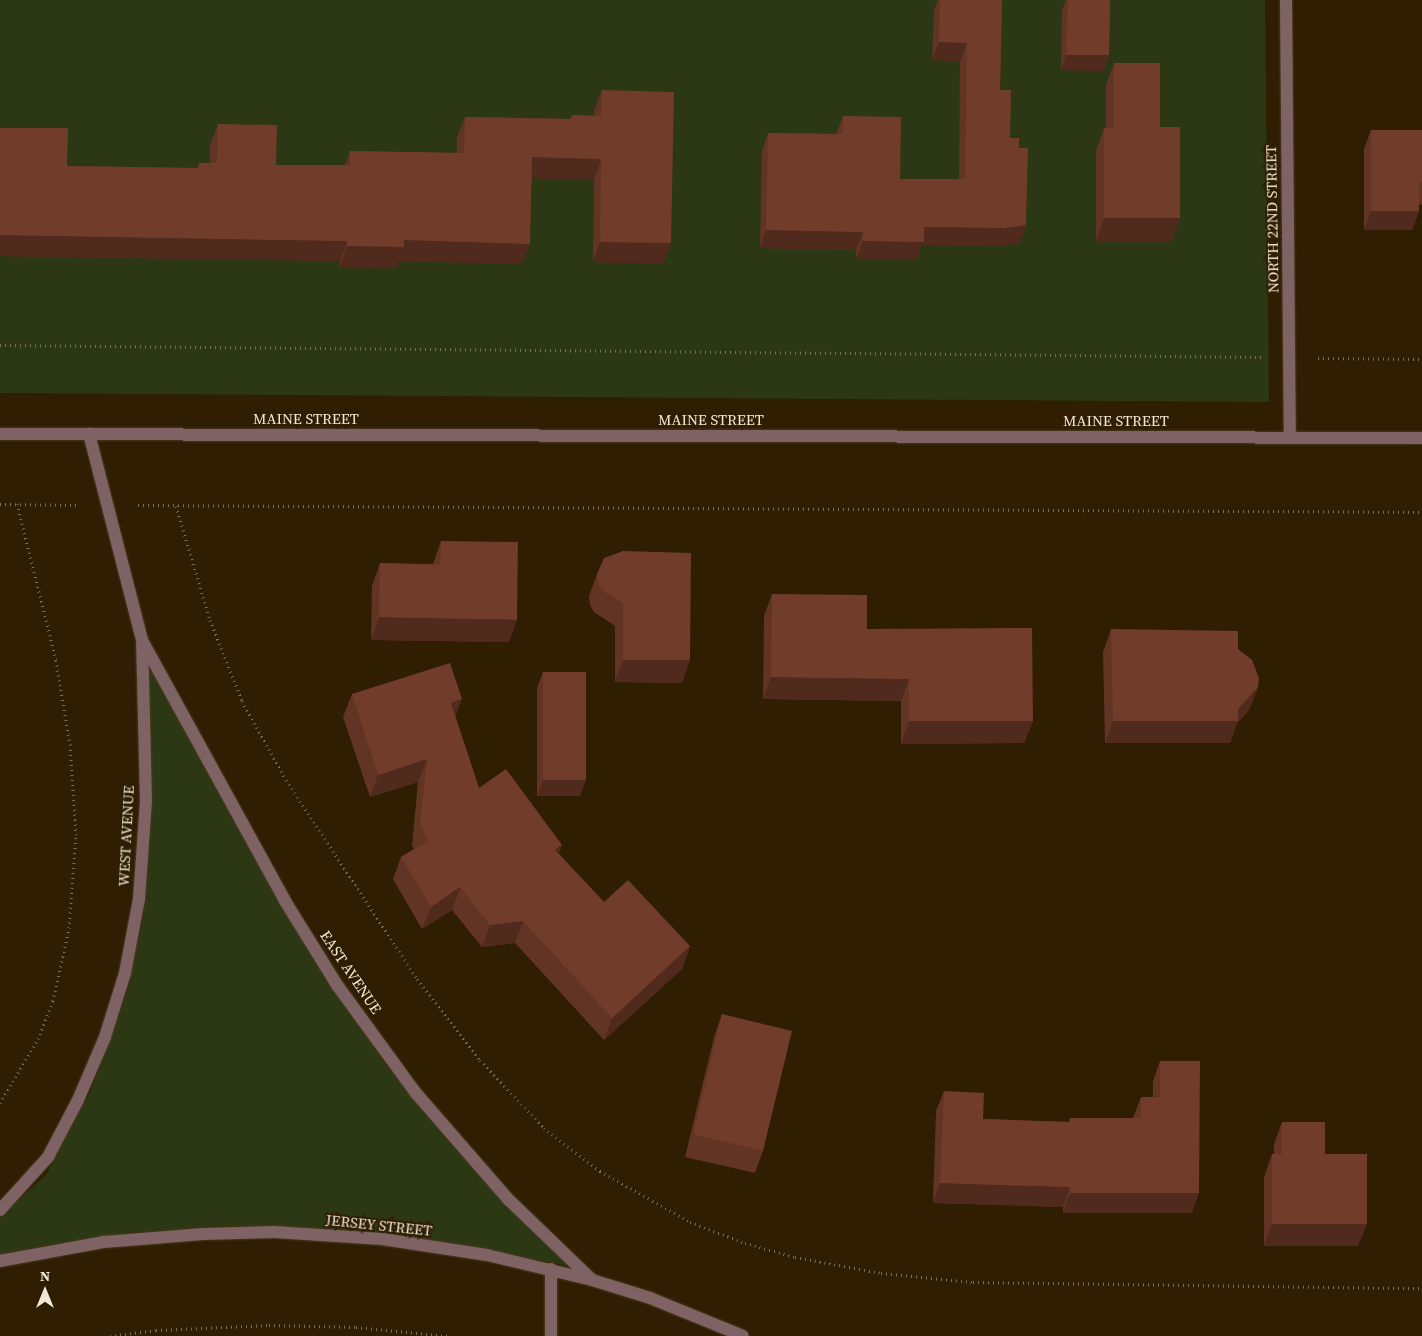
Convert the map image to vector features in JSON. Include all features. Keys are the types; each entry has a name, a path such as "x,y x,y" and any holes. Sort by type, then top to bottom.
{"street":[{"name":"NORTH 22ND STREET","path":"1286,0 1290,438"},
{"name":"MAINE STREET","path":"0,434 1422,438"},
{"name":"WEST AVENUE","path":"0,1210 48,1157 78,1100 105,1037 125,973 139,899 146,802 142,640 109,505 89,434"},
{"name":"EAST AVENUE","path":"142,640 285,901 338,985 416,1092 509,1200 592,1280"},
{"name":"JERSEY STREET","path":"0,1261 104,1242 203,1234 274,1232 382,1239 487,1255 592,1280 650,1298 743,1336"},
{"path":"551,1269 551,1336"}],"path":[{"path":"0,345 1422,359"},
{"path":"0,504 1422,512"},
{"path":"0,1103 38,1040 53,1001 69,928 76,835 70,744 56,660 17,504"},
{"path":"176,506 210,620 242,701 286,780 417,979 480,1060 544,1128 600,1171 690,1222 744,1243 795,1257 881,1273 973,1282 1422,1288"},
{"path":"110,1336 156,1330 269,1325 356,1327 448,1336"}],"green space":[{"path":"0,0 1265,0 1269,402 0,393"},
{"path":"148,661 291,922 388,1067 493,1191 570,1266 450,1243 367,1232 295,1227 218,1226 128,1233 42,1246 0,1255 0,1217 46,1175 91,1090 126,995 143,917 152,811"}],"building":[{"path":"940,0 1002,0 1000,90 1011,90 1010,138 1019,138 1019,148 1028,148 1026,225 1005,228 924,227 924,242 863,241 863,232 766,230 768,133 843,134 843,116 901,117 900,179 965,179 967,43 939,42"},
{"path":"1068,0 1110,0 1109,55 1066,55"},
{"path":"1114,63 1160,63 1160,127 1180,127 1180,218 1104,218 1104,128 1114,128"},
{"path":"602,90 674,92 671,243 600,242 601,159 532,157 530,244 404,240 404,247 347,246 347,241 0,235 0,128 68,128 67,166 199,168 199,163 217,163 218,124 277,125 276,165 350,165 350,151 464,153 465,117 571,119 572,115 601,116"},
{"path":"1371,130 1422,130 1422,183 1419,182 1419,211 1371,211"},
{"path":"441,541 518,542 517,620 379,617 380,563 440,565"},
{"path":"623,551 691,553 690,660 623,660 623,603 602,590 598,583 597,574 604,558"},
{"path":"772,594 867,595 867,629 1032,628 1033,721 909,721 909,679 771,677"},
{"path":"1111,629 1238,631 1238,649 1252,660 1259,678 1258,687 1238,709 1238,721 1113,721"},
{"path":"450,663 462,699 451,703 479,788 506,769 562,845 555,850 604,902 628,880 690,946 612,1018 523,921 490,925 460,887 431,907 401,857 428,841 420,823 427,759 378,775 352,694"},
{"path":"543,672 586,672 586,780 543,780"},
{"path":"722,1014 792,1031 763,1151 693,1134"},
{"path":"1160,1061 1200,1061 1199,1193 1070,1193 1070,1187 940,1183 944,1091 984,1093 983,1119 1070,1122 1070,1118 1141,1118 1141,1097 1160,1097"},
{"path":"1282,1122 1325,1122 1325,1154 1367,1154 1367,1224 1272,1224 1272,1154 1282,1154"}]}
